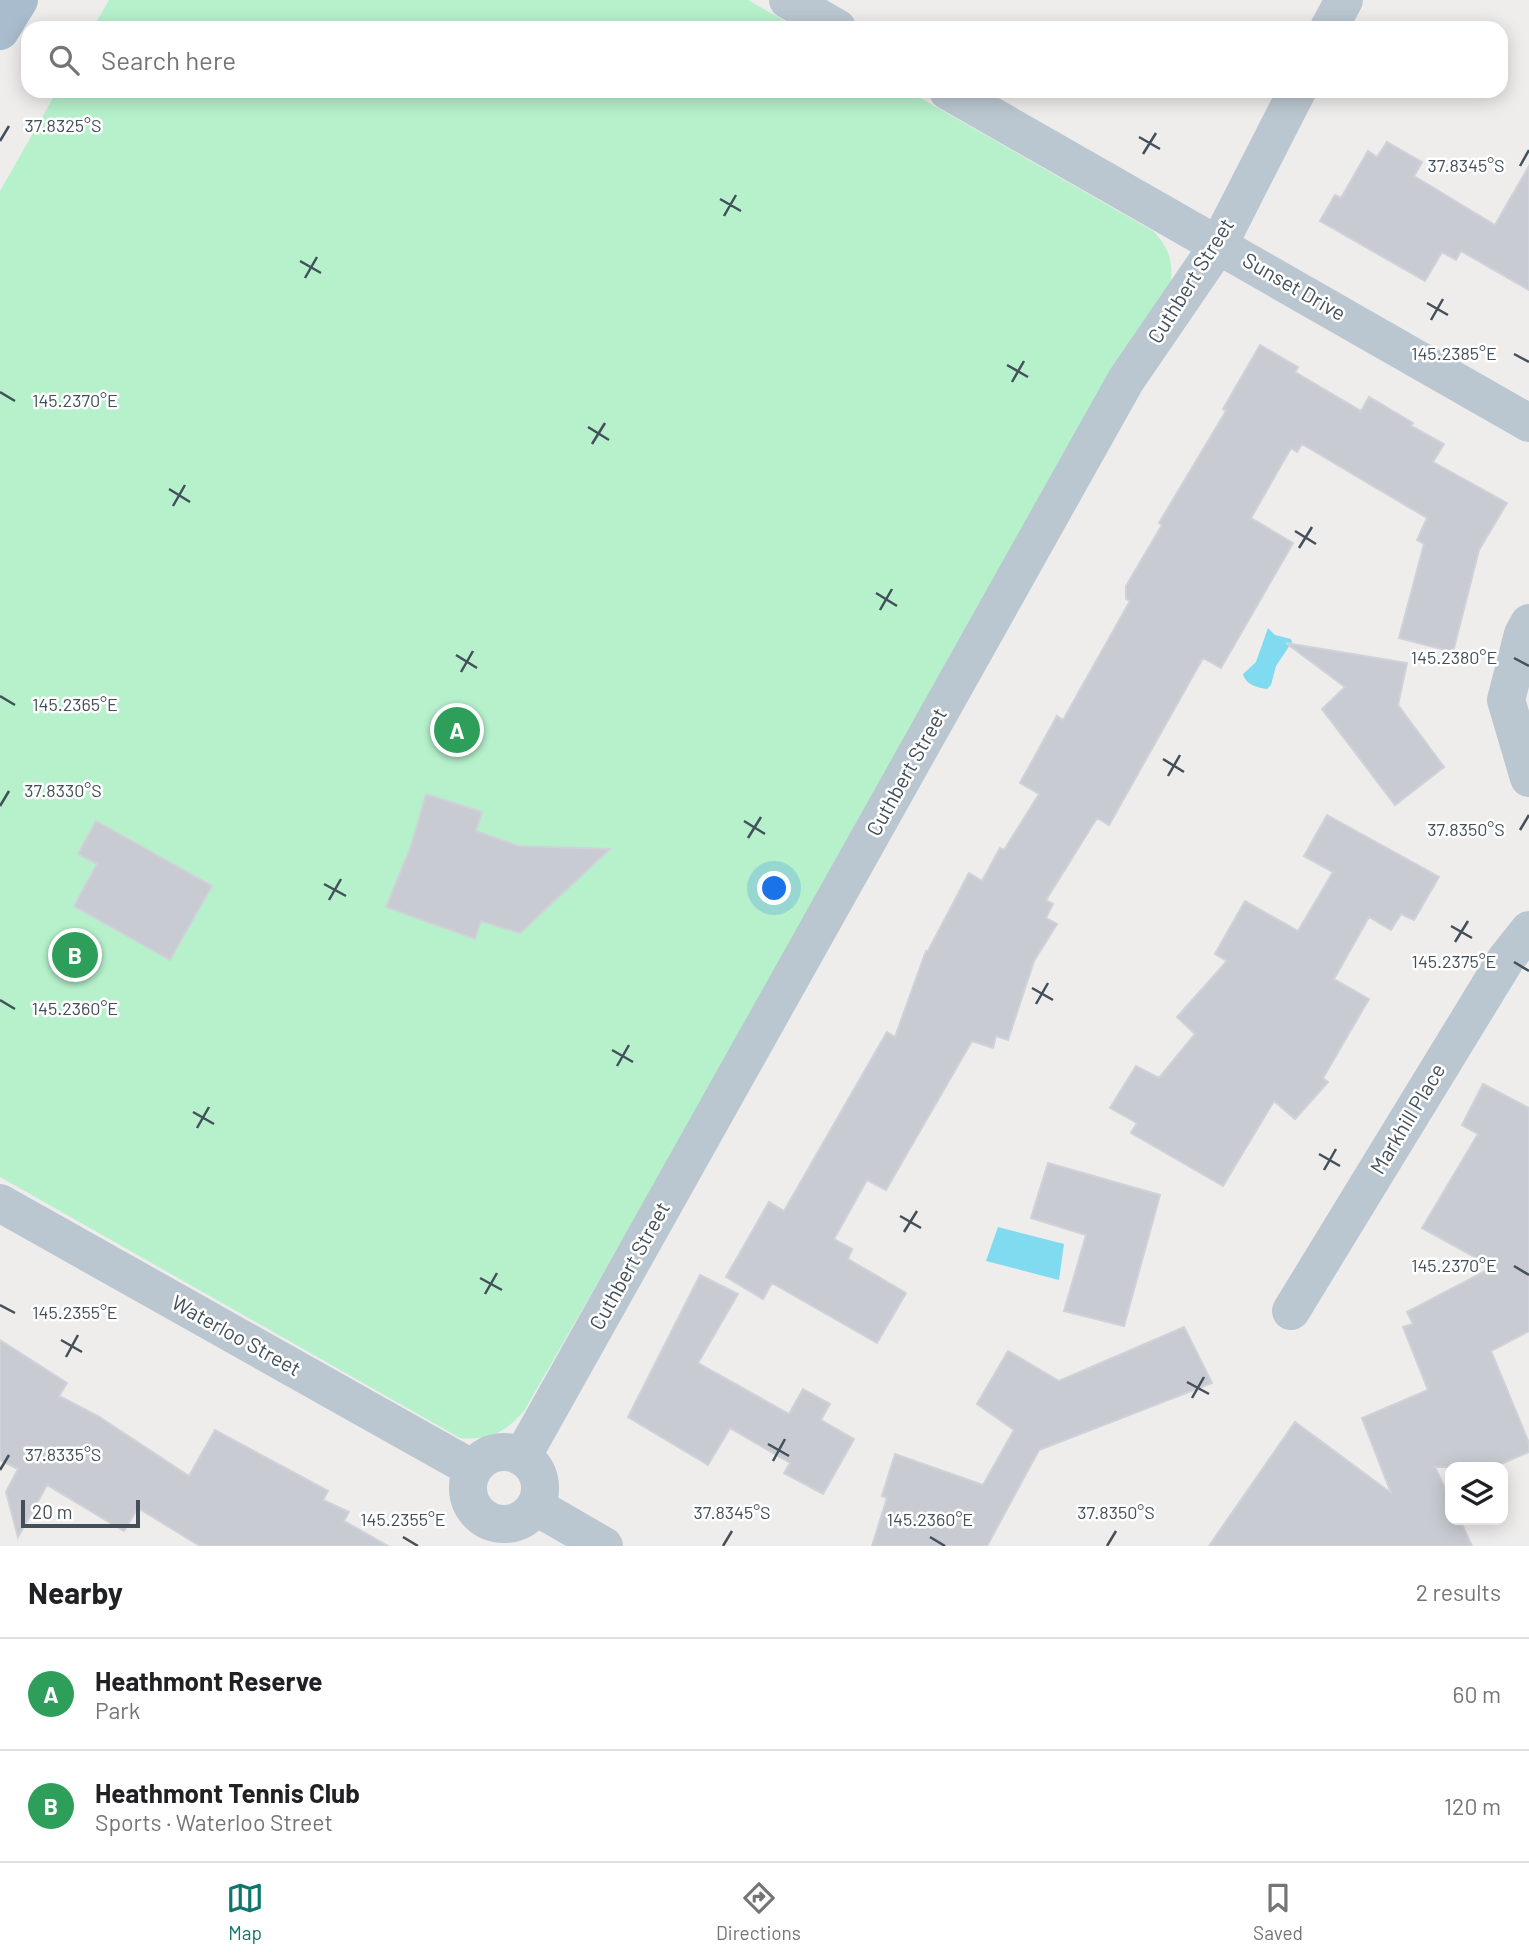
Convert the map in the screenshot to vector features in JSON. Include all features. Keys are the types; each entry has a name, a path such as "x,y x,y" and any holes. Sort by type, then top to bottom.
{"main road":[{"path":"0,30 19,0"}],"street":[{"path":"788,0 825,21"},
{"path":"1333,21 1344,0"},
{"name":"Sunset Drive","path":"960,98 1529,423"},
{"name":"Cuthbert Street","path":"523,1457 1126,380 1219,244 1293,98"},
{"path":"1529,623 1523,634 1506,700 1529,778"},
{"name":"Markhill Place","path":"1292,1311 1506,959 1529,930"},
{"name":"Waterloo Street","path":"0,1203 473,1469"},
{"path":"509,1452 523,1457 533,1466 539,1479 540,1493 535,1506 526,1517 513,1524 499,1524 478,1533 475,1510 468,1498 467,1483 473,1469 482,1459 495,1453 509,1452"},
{"path":"535,1506 604,1546"}],"green space":[{"path":"109,0 748,0 785,21 97,21"},
{"path":"53,98 920,98 1153,231 1169,255 1171,284 524,1411 496,1434 460,1438 0,1177 0,191"}],"water":[{"path":"1268,628 1275,635 1291,639 1292,642 1276,666 1271,685 1267,689 1249,683 1243,674 1256,662"},
{"path":"998,1227 1064,1244 1059,1280 986,1261"}],"building":[{"path":"1387,142 1422,162 1414,176 1495,225 1529,166 1529,290 1461,251 1456,260 1442,252 1425,281 1320,221 1335,195 1341,198 1368,151 1377,157"},
{"path":"1260,345 1298,367 1295,372 1361,411 1369,397 1413,423 1411,426 1444,444 1433,462 1507,503 1479,550 1453,652 1399,638 1424,544 1417,540 1427,518 1302,444 1297,452 1291,448 1251,518 1293,543 1221,668 1203,658 1109,825 1097,818 1046,900 1053,904 1046,918 1057,924 1034,961 1008,1040 996,1036 993,1048 972,1041 886,1190 867,1180 834,1239 852,1249 848,1259 906,1293 877,1343 772,1283 763,1299 726,1277 769,1202 784,1211 887,1032 895,1037 926,951 969,873 982,881 1000,848 1004,850 1039,794 1020,783 1057,716 1063,720 1130,601 1126,599 1126,586 1162,525 1159,523 1226,411 1223,409"},
{"path":"1286,643 1407,663 1398,705 1444,767 1395,805 1322,709 1345,687"},
{"path":"426,794 482,812 476,831 519,846 610,849 520,933 481,921 475,939 386,907 411,846"},
{"path":"1327,815 1439,877 1414,920 1401,914 1391,930 1369,917 1334,979 1369,999 1323,1078 1328,1082 1295,1119 1274,1101 1223,1186 1131,1133 1137,1123 1110,1108 1136,1066 1159,1078 1195,1034 1177,1017 1227,961 1215,954 1245,901 1298,931 1333,872 1304,856"},
{"path":"96,821 212,886 170,960 74,906 97,864 78,854"},
{"path":"1483,1084 1529,1108 1529,1331 1491,1351 1529,1443 1529,1452 1506,1462 1445,1462 1445,1467 1435,1467 1445,1488 1445,1525 1462,1525 1472,1546 1209,1546 1295,1422 1391,1493 1362,1418 1428,1390 1403,1327 1413,1324 1407,1312 1493,1267 1422,1228 1478,1134 1462,1125"},
{"path":"1048,1163 1160,1195 1124,1326 1064,1311 1086,1235 1031,1218"},
{"path":"700,1275 738,1294 698,1363 789,1414 803,1389 830,1404 821,1420 854,1439 823,1494 784,1473 790,1463 730,1428 708,1465 628,1417"},
{"path":"1184,1327 1212,1383 1039,1450 987,1546 872,1546 887,1498 882,1496 895,1454 983,1485 1014,1430 977,1404 1008,1351 1059,1381"},
{"path":"0,1340 67,1383 59,1396 98,1416 189,1476 215,1430 328,1491 323,1500 349,1512 344,1521 388,1546 200,1546 138,1508 124,1531 47,1485 18,1537 6,1492 18,1469 0,1460"}],"place":[{"name":"Heathmont Reserve","path":"457,730"},
{"name":"Heathmont Tennis Club","path":"75,955"}]}
